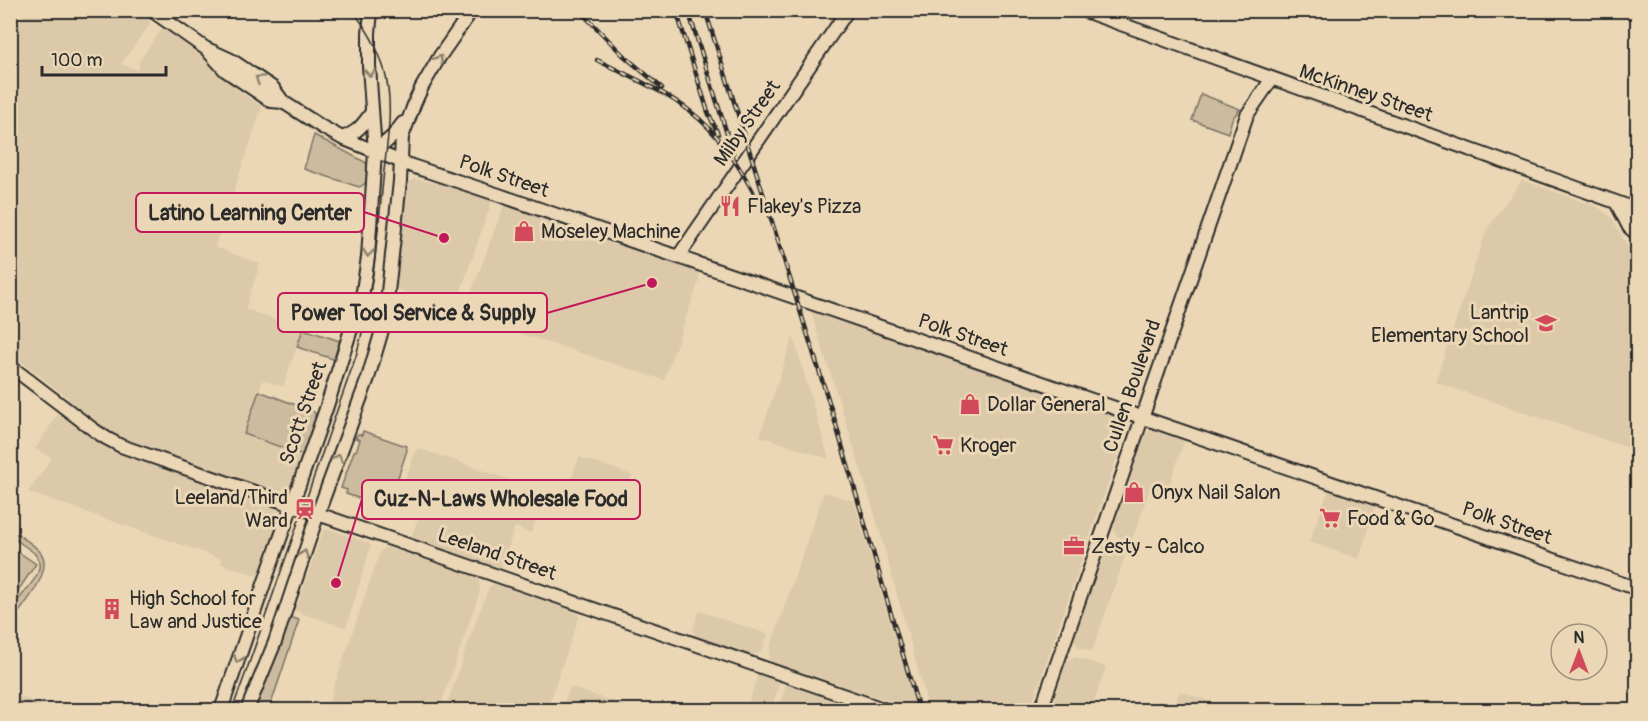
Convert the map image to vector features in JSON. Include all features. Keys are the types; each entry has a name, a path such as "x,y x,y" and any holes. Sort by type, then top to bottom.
{"main road":[{"name":"Polk Street","path":"151,10 205,48 225,70 271,102 283,102 342,138 375,152 1638,589"},
{"name":"Scott Street","path":"221,711 326,409 363,291 368,257 375,152 369,66 371,10"},
{"path":"247,711 275,642 318,513 368,378 385,320 402,137 422,87 472,10"},
{"name":"Milby Street","path":"678,257 848,10"},
{"name":"McKinney Street","path":"1082,10 1271,80 1638,210"},
{"name":"Cullen Boulevard","path":"1041,711 1247,115 1271,80"},
{"path":"375,152 393,136 412,110"},
{"path":"342,138 361,128 372,112"},
{"path":"1617,204 1629,227 1638,235"},
{"name":"Leeland Street","path":"10,366 106,438 121,446 886,711"}],"shaded area":[{"path":"27,11 138,11 148,17 150,24 121,64 138,70 139,61 161,30 167,30 236,84 234,87 262,107 215,247 260,264 245,309 303,329 283,387 263,380 244,434 303,455 294,484 284,493 249,482 244,496 277,508 282,517 260,574 255,575 221,564 222,559 28,492 52,458 35,449 68,398 11,354 11,35"},
{"path":"1201,94 1240,109 1232,119 1228,133 1192,120"},
{"path":"314,135 365,162 369,173 366,183 359,187 304,169"},
{"path":"415,179 489,198 491,201 455,308 448,309 399,290 395,284 404,188 407,183"},
{"name":"Lantrip Elementary School","path":"1522,180 1598,207 1612,218 1637,263 1637,451 1435,382 1487,229"},
{"path":"504,205 697,269 699,281 664,380 466,316 465,309"},
{"path":"811,312 1118,417 1127,423 1030,710 929,710 875,515"},
{"path":"303,329 343,342 336,360 297,347"},
{"path":"793,336 829,459 760,436"},
{"path":"259,391 315,413 315,422 303,455 244,434"},
{"path":"1152,430 1185,439 1166,494 1150,488 1132,541 1117,536 1114,527 1143,439 1148,431"},
{"path":"363,431 406,446 407,450 388,508 346,494 347,490 341,488 360,440 355,438 358,434 362,435"},
{"path":"421,449 545,492 531,533 515,527 501,568 411,538 425,499 401,491 416,450"},
{"path":"579,457 632,475 619,506 610,507 566,493"},
{"path":"1329,489 1375,506 1359,559 1309,542"},
{"path":"824,492 854,501 916,710 772,662 769,659 770,648"},
{"path":"11,530 35,546 44,561 43,570 35,589 11,623 10,614 13,607 36,576 39,561 34,553 11,536"},
{"path":"325,530 332,530 371,546 346,628 295,611"},
{"path":"1109,543 1128,548 1092,652 1078,647 1074,637"},
{"path":"11,547 36,564 11,601"},
{"path":"386,547 479,579 480,591 439,710 326,710 380,552"},
{"path":"494,584 578,614 579,617 547,710 445,710 489,587"},
{"path":"699,611 768,634 762,651 756,655 749,654 696,636 693,629"},
{"path":"289,617 299,620 269,710 251,710"},
{"path":"1075,657 1106,667 1091,710 1050,710 1067,661"},
{"path":"758,674 780,681 771,710 746,710"},
{"path":"786,685 791,686 861,710 778,710"},
{"path":"570,687 608,700 639,710 561,710"},
{"path":"1180,691 1215,703 1211,710 1173,710"},
{"path":"10,692 42,706 56,710 11,710"}],"tram line":[{"path":"232,710 356,356 370,290 388,134 389,100 380,57 371,37 352,10"}],"railway":[{"path":"579,10 623,55 662,88"},
{"path":"676,10 708,112 718,134"},
{"path":"688,10 733,153"},
{"path":"705,10 834,418 919,710"},
{"path":"597,60 669,97 702,121 730,154 760,205"}],"place":[{"name":"Flakey's Pizza","path":"730,206"},
{"name":"Moseley Machine","path":"524,231"},
{"name":"Latino Learning Center","path":"444,238"},
{"name":"Power Tool Service & Supply","path":"652,283"},
{"name":"Lantrip Elementary School","path":"1546,323"},
{"name":"Dollar General","path":"970,404"},
{"name":"Kroger","path":"943,445"},
{"name":"Onyx Nail Salon","path":"1134,492"},
{"name":"Leeland/Third Ward","path":"305,509"},
{"name":"Food & Go","path":"1330,518"},
{"name":"Zesty - Calco","path":"1074,546"},
{"name":"Cuz-N-Laws Wholesale Food","path":"336,583"},
{"name":"High School for Law and Justice","path":"112,609"}]}
